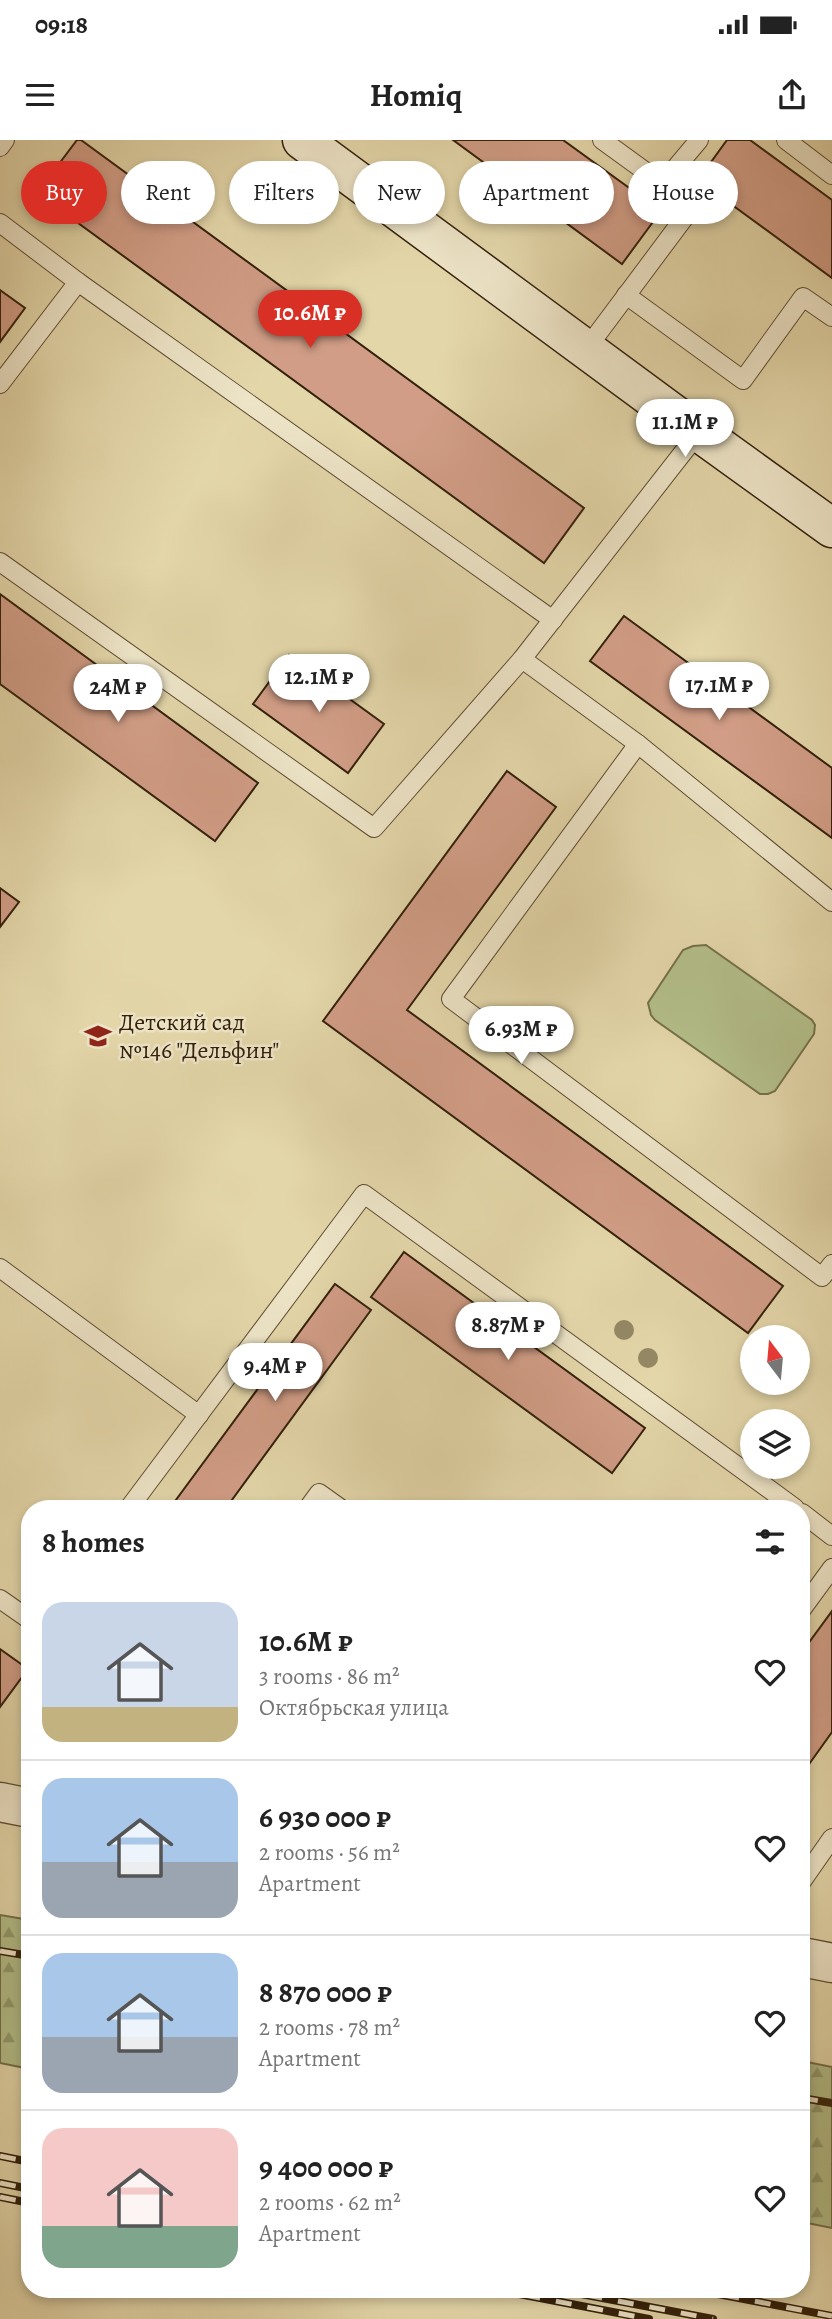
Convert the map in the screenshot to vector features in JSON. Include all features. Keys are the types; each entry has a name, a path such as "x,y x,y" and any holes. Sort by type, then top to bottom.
{"main road":[{"path":"302,140 699,432 828,517"},
{"path":"0,1802 21,1806"},
{"path":"810,1959 832,1963"}],"lane":[{"path":"0,148 5,140"},
{"path":"602,140 631,161"},
{"path":"681,161 699,140"},
{"path":"786,140 832,175"},
{"path":"0,223 78,282 553,620"},
{"path":"587,348 680,224"},
{"path":"0,384 78,282"},
{"path":"626,295 743,380 803,297 832,317"},
{"path":"0,562 374,828 522,659 699,432"},
{"path":"522,659 638,744 832,902"},
{"path":"638,744 451,999 822,1277 832,1264"},
{"path":"136,1500 364,1194 784,1500"},
{"path":"0,1268 199,1415"},
{"path":"314,1500 319,1493 329,1500"},
{"path":"810,1519 832,1536"},
{"path":"810,1598 832,1568"},
{"path":"0,1599 21,1614"},
{"path":"810,1870 832,1838"}],"green space":[{"path":"706,945 812,1020 815,1025 814,1034 775,1091 760,1094 651,1015 648,1003 683,950"},
{"path":"0,1915 21,1918 21,2067 0,2063"},
{"path":"810,2063 832,2067 832,2228 810,2224"}],"building":[{"path":"77,140 81,140 121,169 121,224 196,224 584,508 544,563 79,224 107,224 107,161 61,161"},
{"path":"453,140 563,140 592,161 482,161"},
{"path":"727,140 750,140 832,200 832,278 738,209 738,161 712,161"},
{"path":"614,177 628,187 628,224 651,224 622,264 567,224 614,224"},
{"path":"0,290 25,308 0,342"},
{"path":"0,594 258,783 215,841 0,684"},
{"path":"624,616 832,768 832,838 590,661"},
{"path":"289,655 384,724 348,773 253,704"},
{"path":"507,771 556,807 407,1010 783,1286 754,1325 740,1325 740,1327 323,1021"},
{"path":"0,888 19,902 0,927"},
{"path":"404,1252 645,1428 612,1473 371,1297"},
{"path":"335,1284 371,1310 232,1500 176,1500"},
{"path":"832,1611 832,1732 810,1763 810,1641"},
{"path":"0,1649 21,1664 21,1678 0,1707"}],"railway":[{"path":"0,1951 21,1954"},
{"path":"810,2099 832,2103"},
{"path":"0,2156 21,2160"},
{"path":"0,2183 21,2187"},
{"path":"0,2197 21,2201"},
{"path":"540,2298 649,2319"},
{"path":"602,2298 713,2319"},
{"path":"739,2298 832,2316"}],"place":[{"name":"Детский сад №146 \"Дельфин\"","path":"98,1036"}]}
